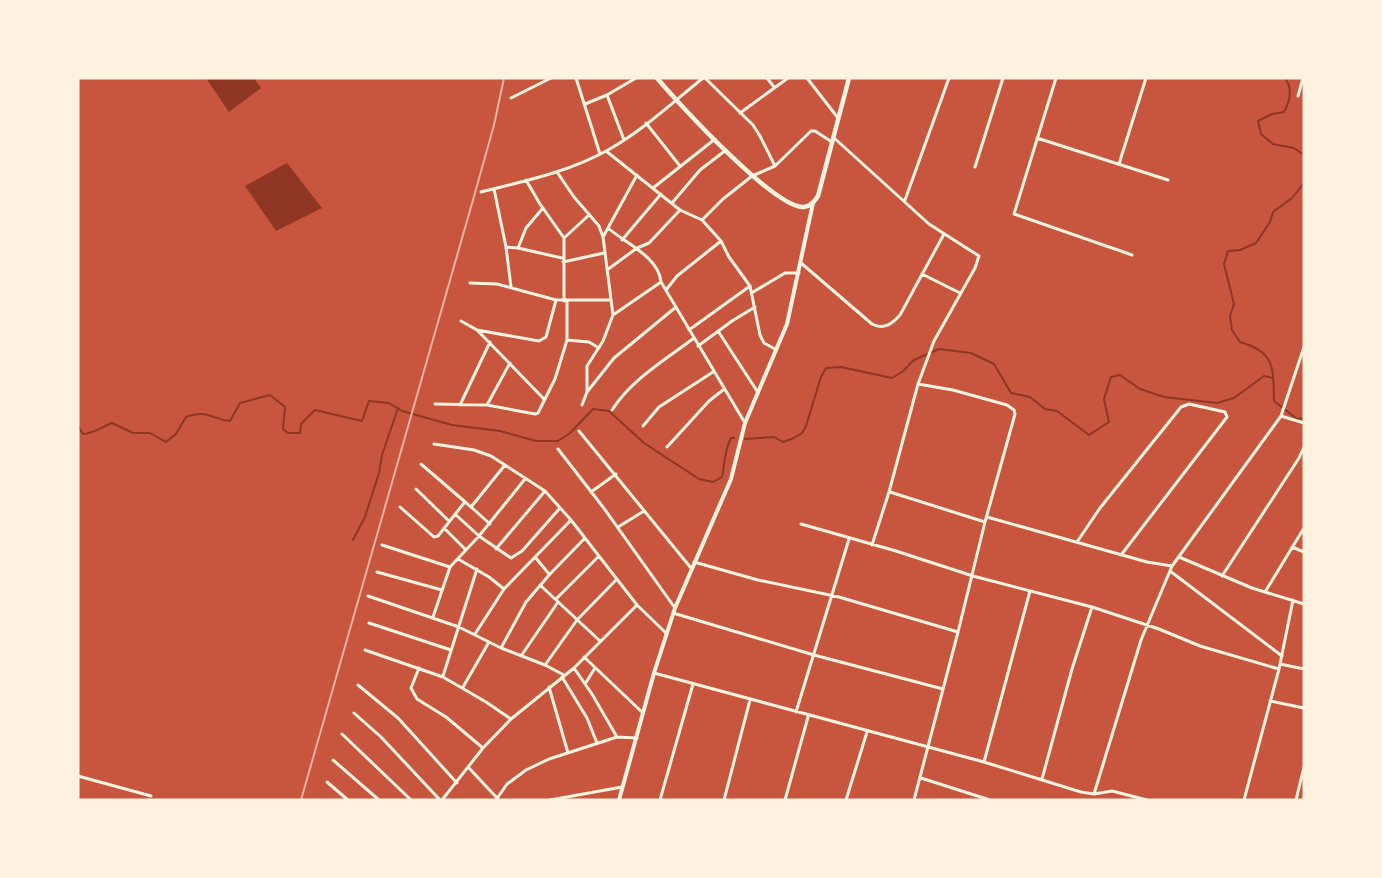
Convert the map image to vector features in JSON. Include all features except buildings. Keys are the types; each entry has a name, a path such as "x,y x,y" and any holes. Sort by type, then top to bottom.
{"main road":[{"path":"657,78 675,100 752,176 788,202 804,207 813,203 818,196 849,78"}],"street":[{"path":"511,98 551,78"},
{"path":"576,78 600,154"},
{"path":"585,104 607,95 636,78"},
{"path":"481,192 556,172 606,151 624,140 704,78 760,135 775,165"},
{"path":"767,78 774,87"},
{"path":"740,113 788,78"},
{"path":"807,78 838,118"},
{"path":"905,200 949,78"},
{"path":"975,167 1003,78"},
{"path":"1056,78 1014,214 1132,255"},
{"path":"1119,164 1146,78"},
{"path":"1298,96 1303,78"},
{"path":"607,95 624,140"},
{"path":"646,123 680,166"},
{"path":"702,220 723,199 752,176 775,165 813,130 832,140 905,200 929,224 979,256 975,268 934,341 918,384 872,545"},
{"path":"1037,138 1168,180"},
{"path":"652,188 715,139"},
{"path":"672,203 700,170 726,150"},
{"path":"606,151 680,210 702,220 721,241 753,292 760,336 764,343 775,349"},
{"path":"556,172 599,226 603,237 603,253 613,315"},
{"path":"603,237 637,175"},
{"path":"435,404 487,405 535,414 540,410 555,379 567,340 562,260 564,238 526,180"},
{"path":"494,189 506,248 510,287"},
{"path":"622,240 661,194"},
{"path":"619,800 673,613 731,479 745,423 787,324 813,203"},
{"path":"518,248 526,228 543,208"},
{"path":"607,270 637,248 649,243 680,210"},
{"path":"564,238 589,215"},
{"path":"608,228 622,240 637,248 660,276 661,282 712,372 745,423"},
{"path":"801,263 878,327 884,327 900,315 944,234"},
{"path":"666,290 677,276 721,241"},
{"path":"506,248 518,248 562,260 603,253"},
{"path":"753,292 785,273 799,273"},
{"path":"922,274 960,293"},
{"path":"588,392 586,370 613,315 661,282"},
{"path":"470,283 510,287 556,300 611,300"},
{"path":"689,330 750,286"},
{"path":"477,330 543,340 546,337 556,300"},
{"path":"582,405 588,392 614,358 676,307"},
{"path":"698,346 755,307"},
{"path":"461,321 477,330 490,342 544,399"},
{"path":"718,331 757,391"},
{"path":"612,410 638,379 694,338"},
{"path":"567,340 589,342 598,348"},
{"path":"460,405 490,342"},
{"path":"1094,794 1146,624 1172,566 1281,416 1304,347"},
{"path":"487,405 510,363"},
{"path":"643,426 659,407 712,372"},
{"path":"914,800 1015,414 1014,410 1007,405 953,390 918,384"},
{"path":"666,447 709,401 723,390"},
{"path":"1077,542 1100,508 1172,415 1181,407 1189,404 1225,412 1227,417 1121,555"},
{"path":"1281,416 1304,423"},
{"path":"579,431 691,568"},
{"path":"434,444 474,450 491,456 545,491 571,520 637,605 666,633"},
{"path":"1222,576 1304,447"},
{"path":"558,448 618,527 675,608"},
{"path":"421,464 490,524"},
{"path":"471,507 505,465"},
{"path":"591,492 616,474"},
{"path":"433,618 450,567 490,524 525,479"},
{"path":"416,489 450,521"},
{"path":"496,549 545,491"},
{"path":"889,492 985,522"},
{"path":"400,507 434,537 464,503"},
{"path":"455,514 508,558 515,556 560,508"},
{"path":"618,527 644,510"},
{"path":"987,517 1121,555 1172,566"},
{"path":"476,634 504,589 571,520"},
{"path":"801,524 973,576 1092,607 1146,624 1200,646 1279,669"},
{"path":"444,528 466,550"},
{"path":"1265,591 1304,528"},
{"path":"501,648 526,602 585,538"},
{"path":"796,713 849,539"},
{"path":"382,545 450,567"},
{"path":"1292,547 1304,552"},
{"path":"521,656 557,601 599,556"},
{"path":"535,557 550,574"},
{"path":"1179,557 1222,576 1304,603"},
{"path":"458,558 504,589"},
{"path":"694,562 758,580 831,596 958,632"},
{"path":"443,677 477,569"},
{"path":"1170,571 1282,656"},
{"path":"376,572 442,590"},
{"path":"545,665 578,620 617,579"},
{"path":"540,585 600,641"},
{"path":"984,762 1030,591"},
{"path":"368,596 459,627 501,648 545,665 563,676 587,718 597,743"},
{"path":"1244,800 1279,669 1293,600"},
{"path":"354,713 441,800 447,796 483,748 511,719 574,668 637,605"},
{"path":"1042,779 1072,669 1092,607"},
{"path":"673,613 814,655 944,689"},
{"path":"369,623 451,650"},
{"path":"463,687 489,642"},
{"path":"365,650 443,677 463,687 511,719"},
{"path":"584,657 644,713"},
{"path":"1280,664 1304,669"},
{"path":"419,668 411,688 417,699 446,717 483,748"},
{"path":"574,668 617,737"},
{"path":"585,684 595,668"},
{"path":"654,674 808,717 984,762 1071,789 1094,794 1112,791 1147,800"},
{"path":"660,800 693,684"},
{"path":"358,685 398,718 457,783"},
{"path":"549,687 568,753"},
{"path":"724,800 750,700"},
{"path":"1270,701 1304,708"},
{"path":"785,800 808,717"},
{"path":"846,800 867,732"},
{"path":"342,734 411,800"},
{"path":"469,768 497,799 507,784 526,770 617,737 637,738"},
{"path":"333,760 379,800"},
{"path":"1296,800 1304,767"},
{"path":"78,776 151,796"},
{"path":"921,778 990,800"},
{"path":"327,782 348,800"},
{"path":"550,800 622,787"},
{"path":"447,796 450,800"}],"shaded area":[{"path":"206,78 254,78 261,88 229,112"},
{"path":"287,163 322,208 276,231 245,186"}],"waterway":[{"path":"1285,78 1290,91 1286,108 1284,112 1272,114 1258,121 1261,134 1273,144 1294,148 1304,155"},
{"path":"1304,183 1292,198 1273,212 1270,222 1256,243 1240,250 1228,251 1224,264 1234,304 1230,316 1232,330 1240,342 1260,351 1270,363 1274,401 1297,419 1304,418"},
{"path":"745,439 774,437 783,442 802,433 826,368 841,367 892,378 914,360 939,349 971,353 994,364 1011,393 1030,397 1045,409 1057,411 1089,435 1109,422 1104,399 1111,377 1120,375 1140,389 1164,397 1217,403 1234,398 1264,376 1273,378"},
{"path":"78,426 83,434 87,434 112,423 133,433 150,433 166,442 176,434 186,417 204,414 230,421 240,403 270,395 285,407 283,429 288,433 300,433 301,424 315,410 362,421 369,401 389,403 402,411 452,425 500,431 536,441 558,441 570,433 593,409 609,411 644,443 699,479 713,482 722,477 727,448 731,438 734,438"},
{"path":"353,540 365,517 398,408"}],"railway":[{"path":"301,800 473,200 494,125 504,78"}]}
